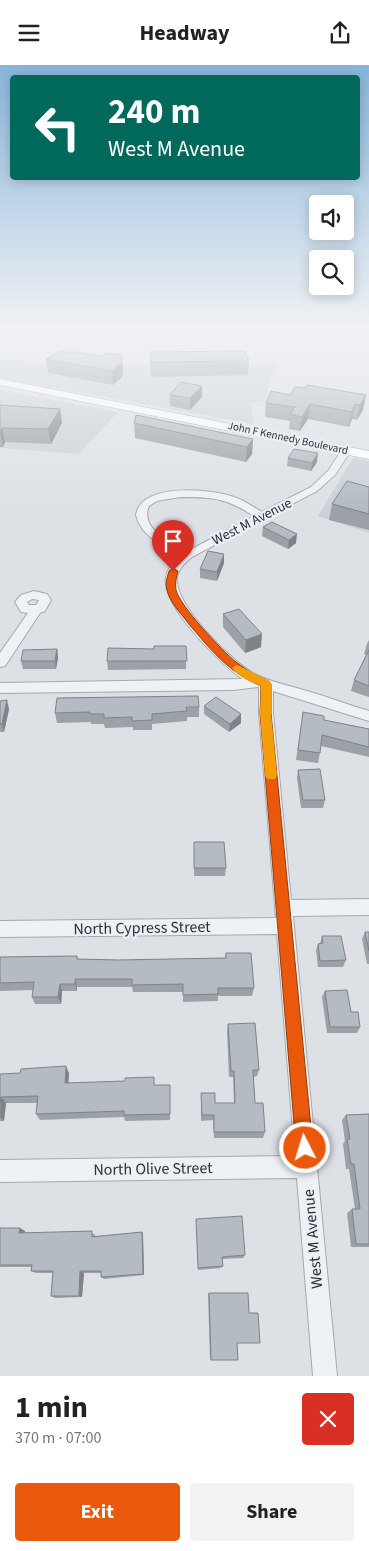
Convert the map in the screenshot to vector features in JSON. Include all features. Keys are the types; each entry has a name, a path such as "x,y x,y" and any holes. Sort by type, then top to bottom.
{"main road":[{"name":"John F Kennedy Boulevard","path":"26,387 369,455"}],"street":[{"name":"West M Avenue","path":"325,1376 262,682 245,674 218,652 177,603 172,592 171,581 173,571 188,555 304,495 322,483 332,473 346,451"},
{"path":"188,555 162,540 145,525 141,511 149,500 161,495 220,496 237,501 262,517"},
{"path":"0,663 36,610"},
{"path":"0,688 233,685 262,682 369,716"},
{"name":"North Cypress Street","path":"0,929 283,917 369,907"},
{"name":"North Olive Street","path":"0,1171 306,1167"}],"shaded area":[{"path":"51,387 268,387 264,401 251,402 254,424"},
{"path":"0,390 118,412 79,454 0,448"},
{"path":"353,458 369,461 369,533 318,516"}],"building":[{"path":"177,387 201,387 190,398 170,395"},
{"path":"295,387 320,387 366,395 360,405 355,404 352,412 310,404 302,417 290,414 295,407 266,403 271,391 290,395"},
{"path":"0,405 60,409 48,429 2,428 0,431"},
{"path":"136,415 253,439 247,447 134,423"},
{"path":"294,449 318,453 312,463 288,458"},
{"path":"347,481 369,487 369,514 332,504"},
{"path":"272,522 297,534 289,540 263,527"},
{"path":"208,551 224,554 217,572 200,569"},
{"path":"239,609 262,634 246,640 223,614"},
{"path":"154,646 186,646 187,661 107,661 108,648 154,649"},
{"path":"57,649 55,661 21,661 23,650"},
{"path":"369,650 369,686 354,680"},
{"path":"198,696 199,707 186,707 187,711 152,714 152,720 132,721 132,717 104,718 104,714 90,714 90,712 55,713 57,698"},
{"path":"216,697 241,714 230,724 204,706"},
{"path":"7,700 2,724 0,724 0,701"},
{"path":"303,712 324,716 324,720 369,729 369,747 322,735 320,753 298,750"},
{"path":"320,769 325,800 303,800 298,770"},
{"path":"194,842 224,842 226,868 194,868"},
{"path":"365,932 369,932 369,951"},
{"path":"322,936 341,936 346,960 320,961 318,944 323,943"},
{"path":"226,953 251,953 254,988 218,988 218,994 183,995 183,984 132,985 132,979 75,979 75,984 60,984 58,997 32,997 34,982 0,983 0,957 77,956 77,959 118,960 226,958"},
{"path":"347,990 351,1012 358,1012 360,1027 330,1027 325,991"},
{"path":"255,1023 259,1070 253,1070 255,1103 263,1103 265,1132 214,1132 214,1115 202,1115 201,1093 215,1093 215,1103 235,1103 234,1071 231,1071 228,1024"},
{"path":"66,1066 65,1083 125,1081 125,1078 154,1077 154,1085 170,1085 170,1114 124,1115 124,1111 36,1114 38,1096 1,1097 0,1103 0,1074 20,1073 21,1069"},
{"path":"369,1114 369,1244 356,1244 352,1209 360,1209 354,1164 351,1164 347,1139 350,1139 346,1115"},
{"path":"242,1216 245,1255 222,1257 223,1266 198,1268 196,1219"},
{"path":"0,1228 20,1228 19,1233 92,1231 92,1237 142,1232 143,1274 101,1277 101,1271 80,1271 79,1296 51,1296 53,1271 31,1271 32,1265 0,1265"},
{"path":"209,1293 248,1293 249,1313 258,1313 260,1343 237,1343 238,1360 211,1360"}],"slow traffic":[{"path":"237,668 252,678 266,684 265,699 271,775"}],"route":[{"path":"173,571 171,581 172,592 177,603 218,652 231,664 252,678 266,684 266,713 282,908 305,1148"}]}
